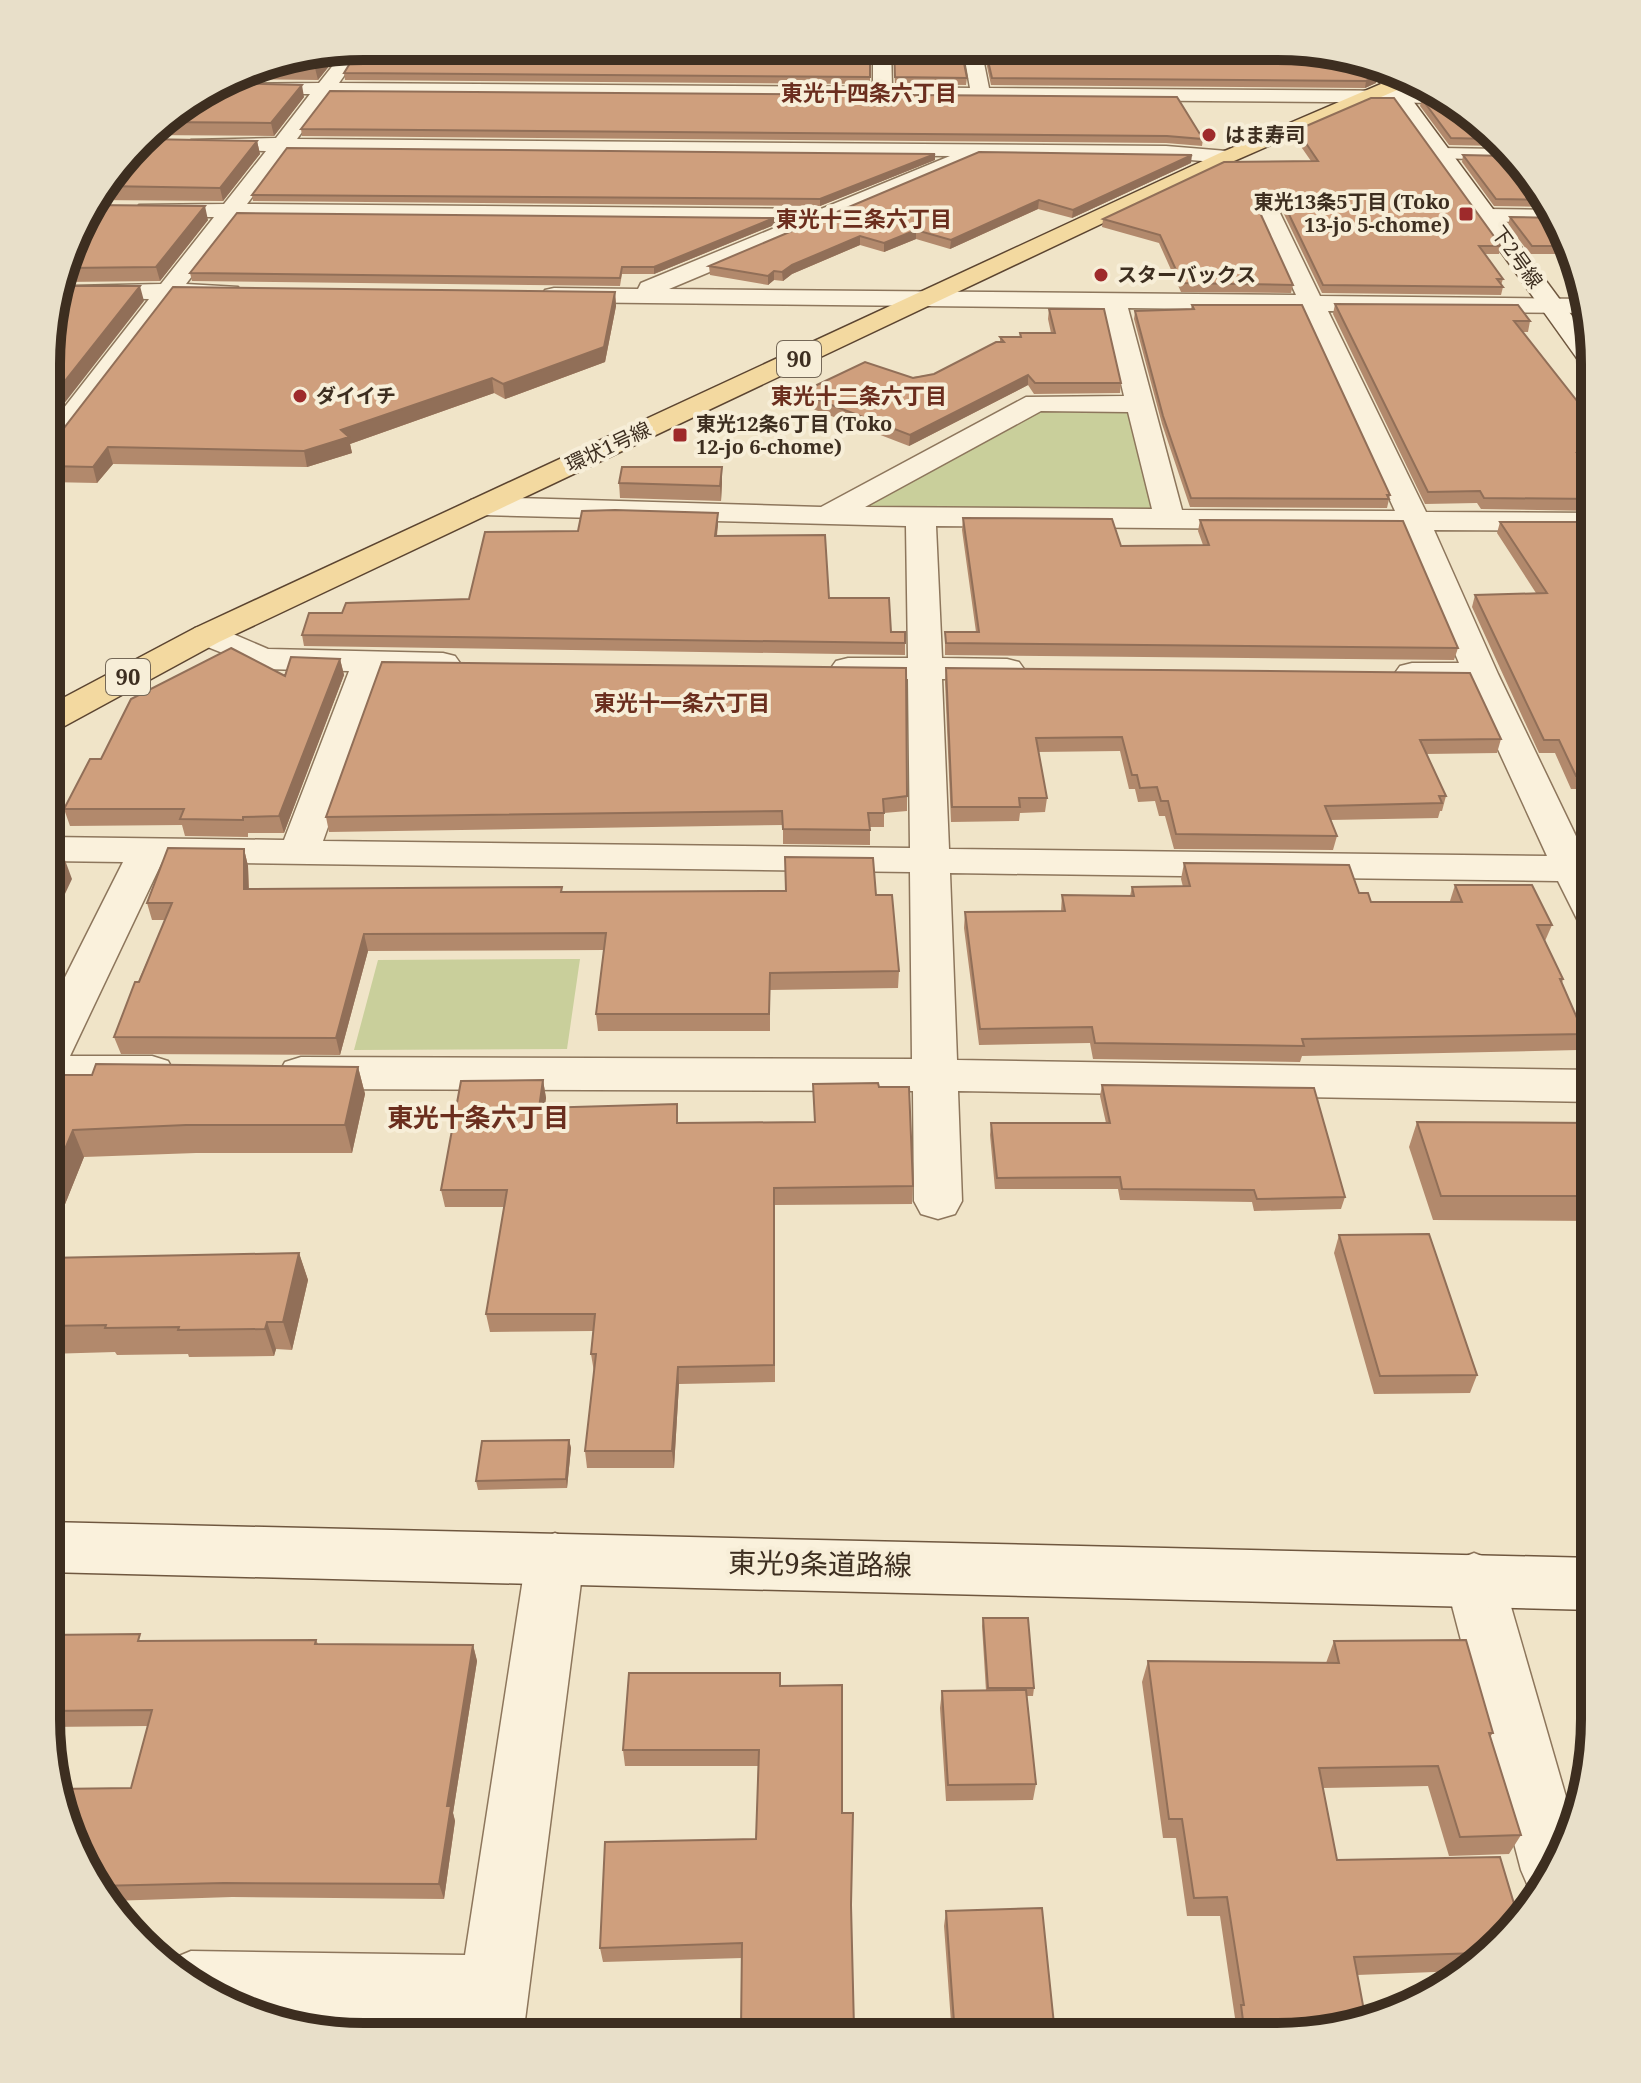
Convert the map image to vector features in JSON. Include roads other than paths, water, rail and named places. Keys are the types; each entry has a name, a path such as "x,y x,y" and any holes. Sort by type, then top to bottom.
{"main road":[{"name":"環状1号線","path":"60,714 207,635 1227,157 1394,83"}],"street":[{"path":"882,60 883,93"},
{"path":"973,60 978,98"},
{"path":"60,430 346,61"},
{"name":"下2号線","path":"1396,84 1441,154 1580,344"},
{"path":"236,88 883,93 978,98 1361,97"},
{"path":"632,295 824,216 982,143"},
{"path":"171,144 982,143 1227,157"},
{"path":"1441,154 1497,155"},
{"path":"131,210 824,216"},
{"path":"1268,211 1415,521 1481,674 1581,865"},
{"path":"1487,216 1543,217"},
{"path":"69,290 260,292"},
{"path":"524,294 1575,306"},
{"path":"1113,300 1170,520"},
{"path":"63,387 90,388"},
{"path":"827,516 1036,403 1142,404"},
{"path":"482,506 827,516 1581,522"},
{"path":"921,516 938,1201"},
{"path":"207,635 263,659 480,664"},
{"path":"299,852 369,663"},
{"path":"814,667 1036,670"},
{"path":"1386,673 1481,674"},
{"path":"60,849 1581,869"},
{"path":"60,1032 148,850"},
{"path":"60,1072 188,1072"},
{"path":"266,1073 937,1075 1581,1086"},
{"name":"東光9条道路線","path":"60,1547 1581,1583"},
{"path":"223,1988 491,2013 555,1559"},
{"path":"1474,1579 1550,1854"}],"place":[{"name":"はま寿司","path":"1209,135"},
{"name":"東光13条5丁目 (Toko 13-jo 5-chome)","path":"1466,214"},
{"name":"スターバックス","path":"1101,275"},
{"name":"ダイイチ","path":"300,396"},
{"name":"東光12条6丁目 (Toko 12-jo 6-chome)","path":"680,435"}],"district":[{"name":"東光十四条六丁目","path":"869,93"},
{"name":"東光十三条六丁目","path":"864,219"},
{"name":"東光十二条六丁目","path":"859,396"},
{"name":"東光十一条六丁目","path":"682,703"},
{"name":"東光十条六丁目","path":"478,1118"}]}
